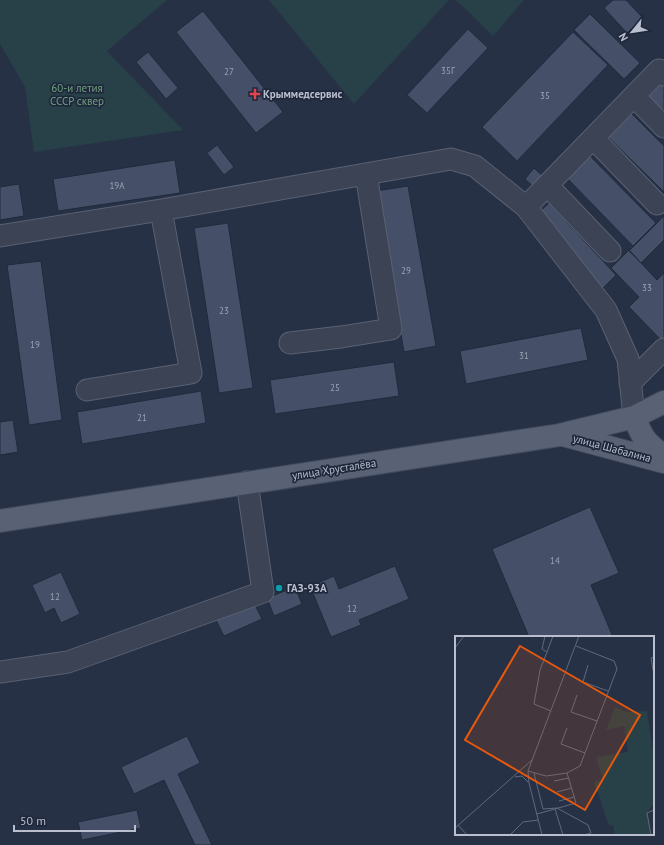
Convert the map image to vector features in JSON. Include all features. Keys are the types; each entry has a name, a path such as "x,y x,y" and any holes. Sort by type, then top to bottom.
{"main road":[{"name":"улица Хрусталёва","path":"0,521 560,434 634,417 664,402"},
{"name":"улица Шабалина","path":"634,417 643,437 650,445 664,456"},
{"name":"улица Шабалина","path":"560,434 664,462"}],"street":[{"path":"526,207 659,70 664,75"},
{"path":"634,96 664,127"},
{"path":"593,138 657,204"},
{"path":"0,236 451,160 475,166 526,207 606,310 628,359 634,417"},
{"path":"290,343 391,329 366,174"},
{"path":"547,185 610,251"},
{"path":"87,390 191,373 161,210"},
{"path":"630,383 664,349"},
{"path":"0,672 68,662 263,592 247,482"}],"green space":[{"name":"60-и летия СССР сквер","path":"0,0 167,0 107,51 183,130 34,152 25,87 0,44"},
{"path":"269,0 449,0 354,104"},
{"path":"456,0 524,0 493,36"}],"building":[{"path":"613,0 626,0 643,18 627,33 604,8"},
{"path":"203,11 283,112 256,133 176,32"},
{"path":"590,14 640,63 624,79 574,30"},
{"path":"468,29 488,48 427,113 407,95"},
{"path":"573,32 608,65 517,161 482,127"},
{"path":"148,52 178,88 166,99 136,62"},
{"path":"661,82 664,86 664,111 648,95"},
{"path":"629,111 664,146 664,192 606,135"},
{"path":"217,145 234,167 224,175 207,153"},
{"path":"587,153 656,223 633,246 564,175"},
{"path":"175,160 180,193 58,211 53,179"},
{"path":"534,168 545,178 536,189 525,179"},
{"path":"19,184 24,216 0,220 0,187"},
{"path":"408,186 436,346 404,352 376,191"},
{"path":"549,203 616,275 603,288 535,216"},
{"path":"664,216 664,240 641,263 629,251"},
{"path":"228,223 253,388 219,393 194,228"},
{"path":"629,250 657,280 664,273 664,339 662,341 629,307 639,297 611,268"},
{"path":"41,261 62,420 29,425 7,265"},
{"path":"581,328 588,360 466,384 460,351"},
{"path":"394,362 399,396 275,414 270,380"},
{"path":"201,391 206,423 82,444 77,412"},
{"path":"13,420 18,452 0,455 0,422"},
{"path":"590,507 619,573 591,585 613,636 529,636 492,549"},
{"path":"395,566 409,599 359,620 361,625 331,637 310,586 334,576 339,589"},
{"path":"61,572 80,614 61,623 54,608 45,613 32,585"},
{"path":"295,587 302,604 274,616 267,598"},
{"path":"253,601 262,619 224,636 215,618"},
{"path":"187,736 200,763 178,774 212,845 195,845 164,780 134,794 121,767"},
{"path":"137,810 141,828 82,840 78,822"}],"place":[{"name":"Крыммедсервис","path":"255,94"},
{"name":"ГАЗ-93А","path":"279,588"}]}
